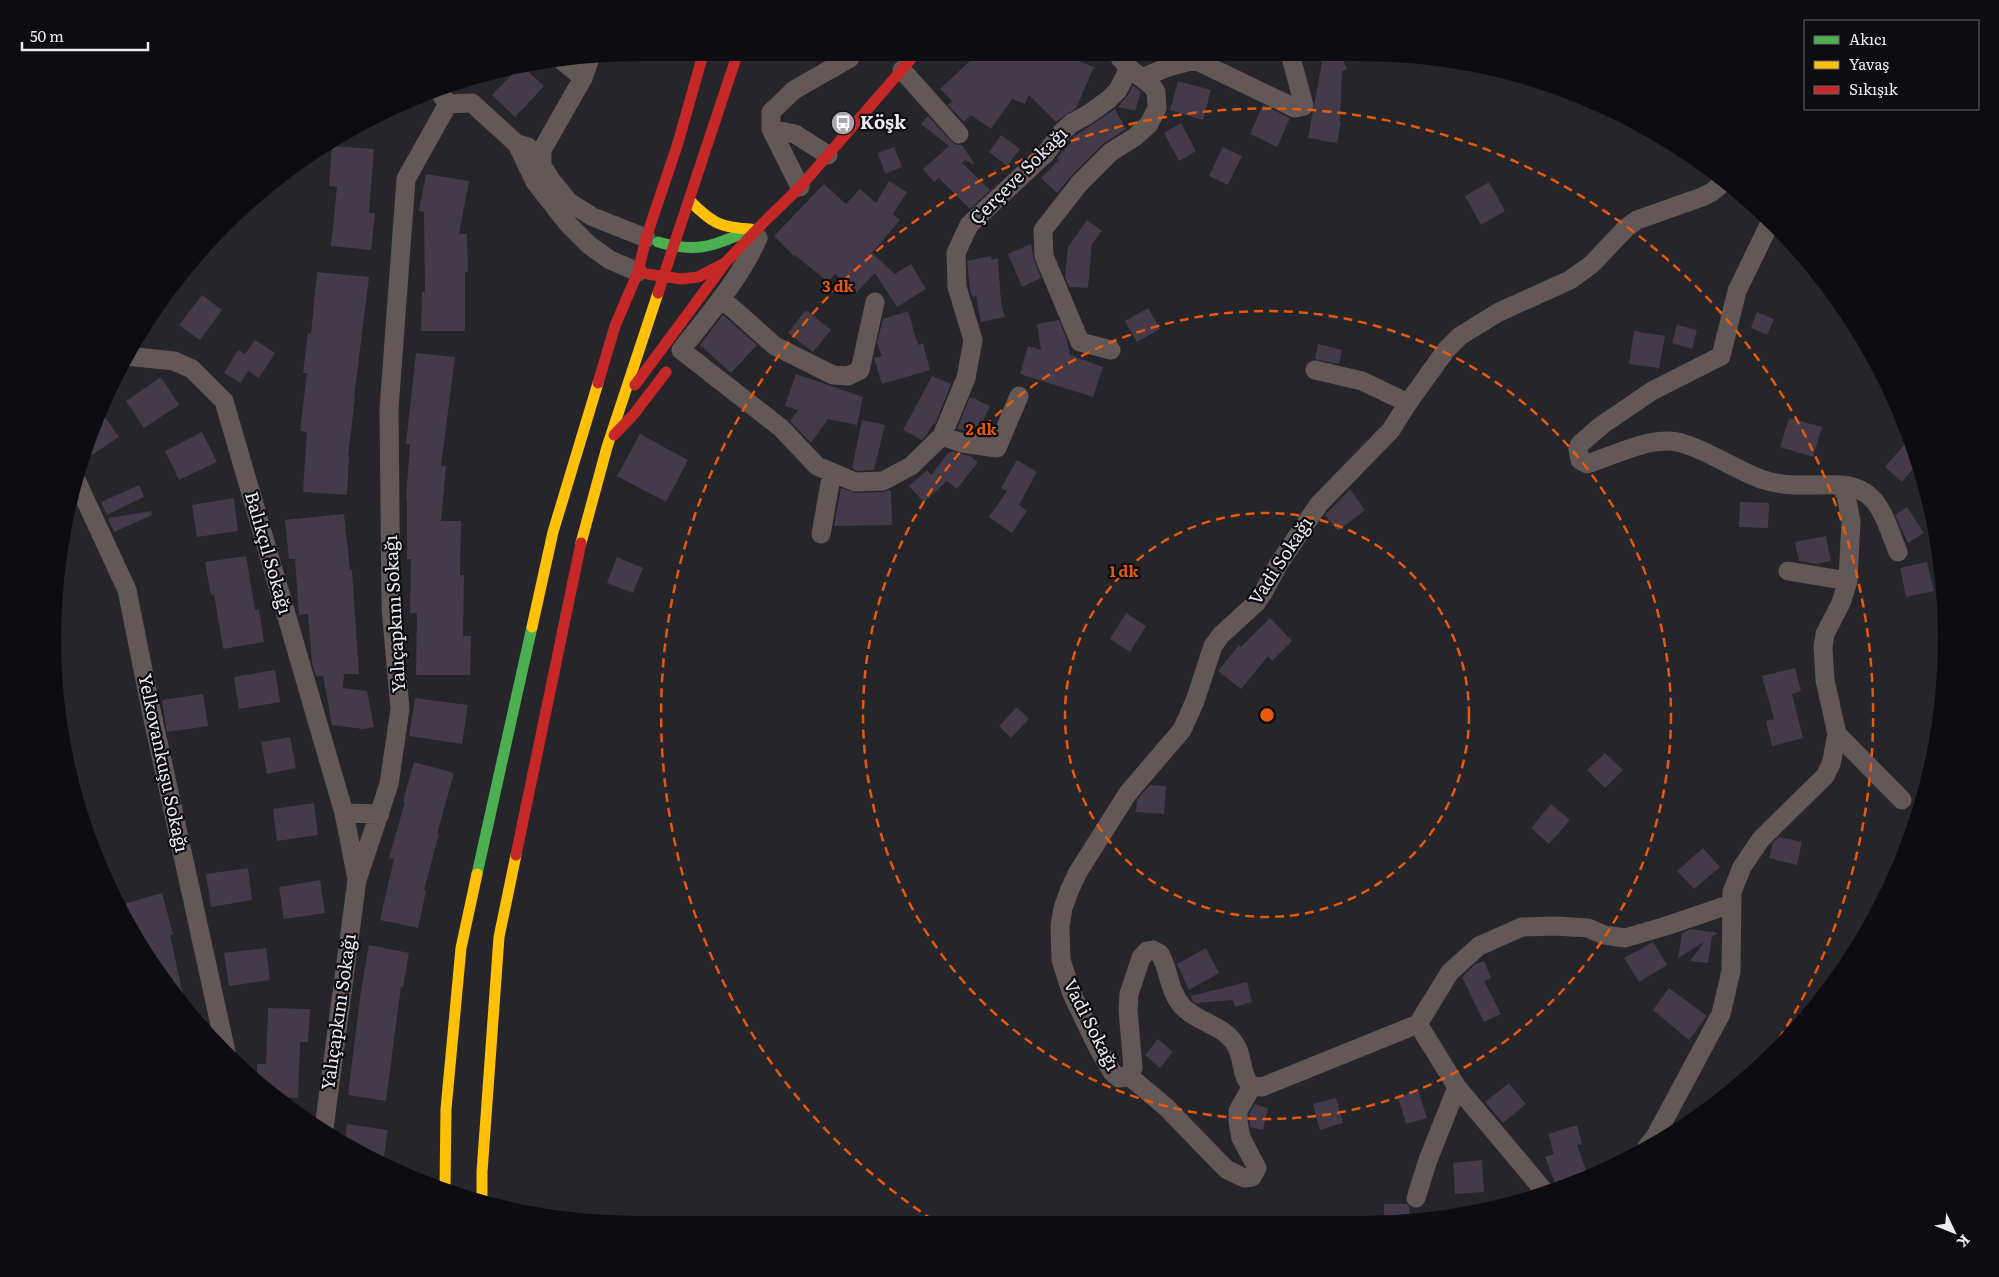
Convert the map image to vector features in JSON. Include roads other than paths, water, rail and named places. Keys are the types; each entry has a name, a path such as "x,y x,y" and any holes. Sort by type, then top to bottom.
{"main road":[{"path":"445,1182 446,1109 461,948 553,532 615,326 638,272 646,238 678,144 701,61"},
{"path":"482,1194 499,937 591,496 619,406 690,201 735,62"},
{"path":"619,406 726,262 758,225 800,187 907,64"},
{"path":"690,201 702,214 724,228 758,225"},
{"path":"646,238 674,248 697,250 711,247 758,225"},
{"path":"638,272 682,279 698,277 726,262"},
{"path":"608,442 634,414 676,357"}],"street":[{"path":"800,187 771,130 771,112 794,90 845,61"},
{"path":"1130,68 1168,67 1187,61"},
{"path":"1202,61 1295,108 1304,106 1292,61"},
{"path":"588,63 583,78 542,150 542,166 569,202 593,217 646,238"},
{"path":"907,64 959,134"},
{"path":"568,65 583,78"},
{"path":"1111,350 1080,342 1044,256 1043,230 1079,184 1111,152 1135,137 1148,124 1157,108 1156,92 1152,86 1130,68"},
{"name":"Çerçeve Sokağı","path":"676,357 781,428 817,466 855,482 883,481 911,466 942,436 966,378 973,340 956,287 956,253 969,225 1046,153 1062,132 1072,123 1108,100 1118,90 1130,68"},
{"path":"443,97 472,103 516,144 535,182 568,224 589,245 610,260 638,272"},
{"name":"Yalıçapkını Sokağı","path":"325,1122 357,880 389,784 400,709 391,608 389,409 406,179 443,97"},
{"path":"771,130 795,134 828,156"},
{"path":"516,144 542,150"},
{"name":"Vadi Sokağı","path":"1252,1086 1245,1078 1241,1056 1233,1041 1219,1028 1184,1008 1173,994 1160,954 1153,950 1147,951 1141,958 1129,994 1128,1010 1133,1068 1129,1076 1119,1078 1112,1072 1065,977 1061,960 1060,927 1063,908 1078,872 1128,793 1182,730 1195,701 1214,646 1222,635 1256,603 1282,557 1319,504 1391,430 1408,402 1446,350 1466,332 1499,312 1570,280 1581,273 1637,220 1645,215 1702,197 1719,186"},
{"path":"676,357 721,298 751,253 758,225"},
{"path":"1767,229 1737,291 1721,356 1652,390 1580,444 1578,454 1583,462 1587,464 1636,447 1670,441 1688,446 1748,474 1777,484 1840,485 1858,488 1872,496 1898,552"},
{"path":"721,298 776,346 833,374 848,376 860,370 875,302"},
{"name":"Balıkçıl Sokağı","path":"135,357 174,361 192,369 224,401 344,813 357,880"},
{"path":"1315,370 1362,381 1408,402"},
{"path":"942,436 962,444 997,448 1019,396"},
{"path":"821,534 832,472"},
{"path":"1656,1134 1721,1014 1731,971 1730,904 1732,892 1742,867 1761,839 1825,776 1831,764 1837,734 1825,680 1823,647 1825,634 1841,603 1848,581 1850,521 1846,495 1840,485"},
{"name":"Yelkovankuşu Sokağı","path":"81,490 127,590 151,710 223,1039"},
{"path":"1788,571 1848,581"},
{"path":"1837,734 1902,800"},
{"path":"344,813 380,814"},
{"path":"1129,1076 1166,1107 1226,1169 1245,1178 1252,1177 1257,1168 1241,1138 1238,1111 1252,1086 1262,1087 1418,1024 1450,972 1479,946 1522,927 1588,928 1604,935 1625,938 1730,904"},
{"path":"1418,1024 1457,1087 1540,1187"},
{"path":"1416,1198 1428,1160 1457,1087"}],"place":[{"name":"Köşk","path":"843,123"}]}
